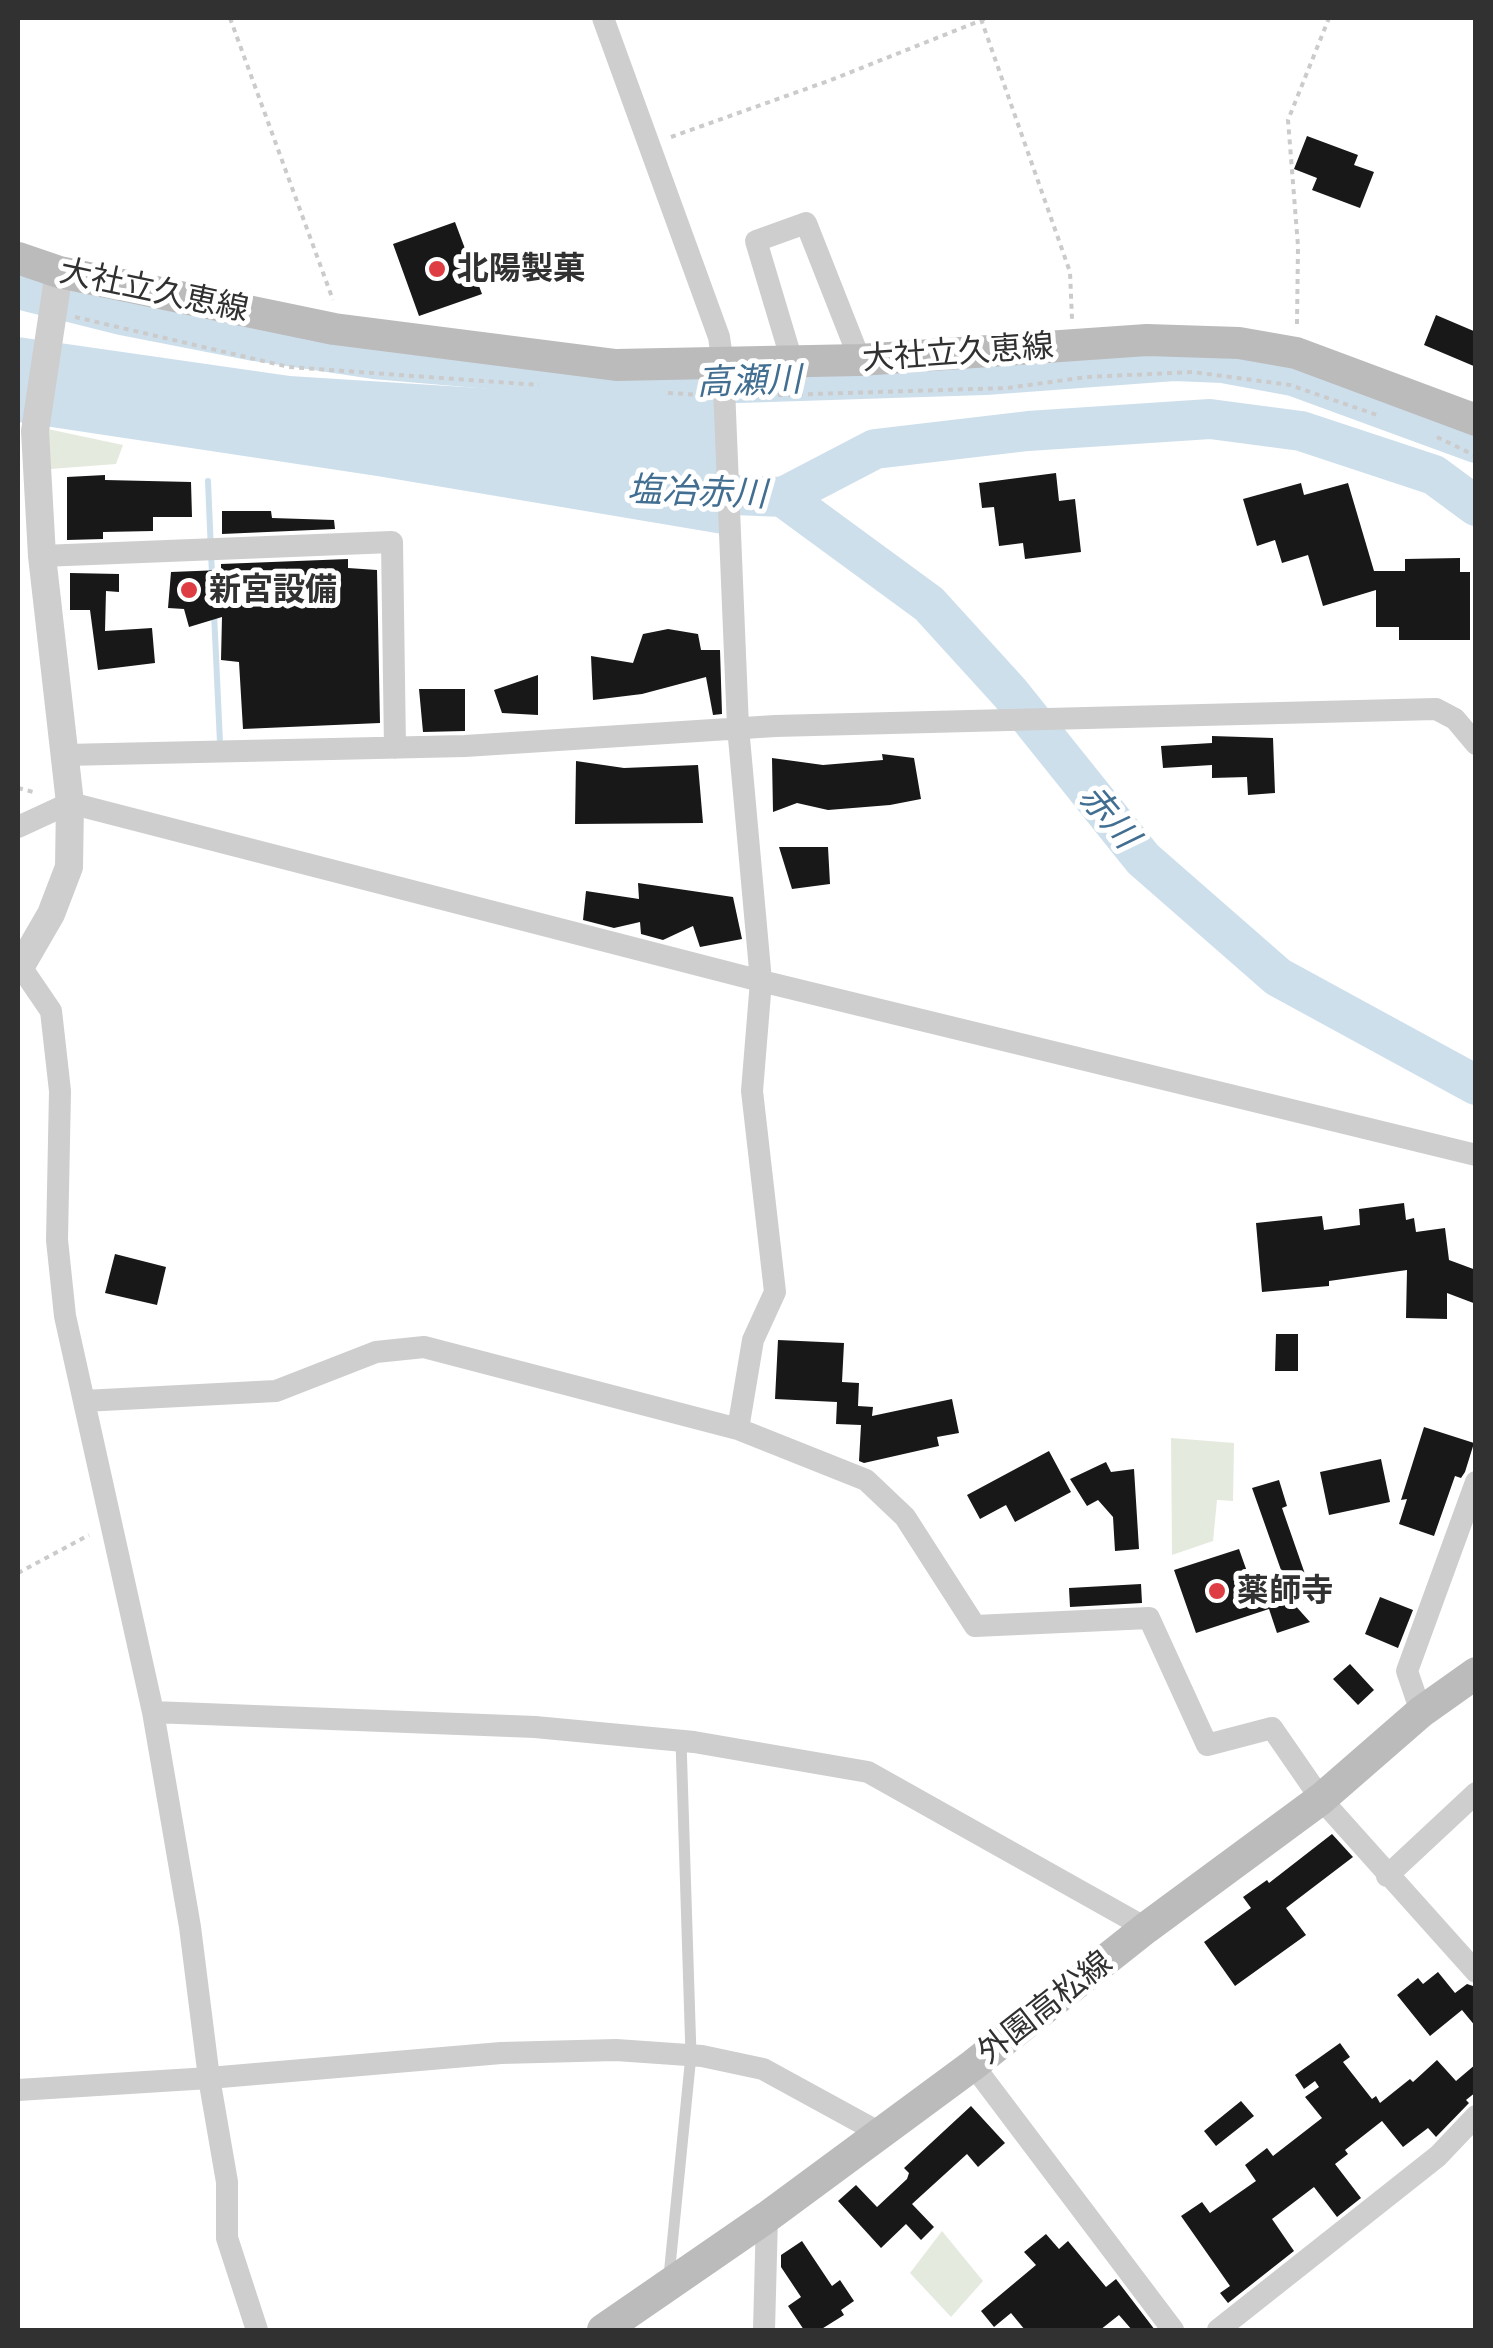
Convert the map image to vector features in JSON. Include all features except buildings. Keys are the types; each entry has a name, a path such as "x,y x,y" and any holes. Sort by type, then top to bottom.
{"main road":[{"name":"大社立久恵線","path":"18,258 59,272 334,329 616,365 860,360 1147,340 1239,343 1296,352 1476,420"},
{"name":"外園高松線","path":"604,2330 767,2217 973,2065 1146,1928 1322,1798 1421,1712 1476,1673"}],"street":[{"path":"603,18 719,338 724,364 738,727 761,981 752,1091 774,1292 754,1340 738,1429"},
{"path":"792,362 756,241 806,223 860,360"},
{"path":"59,272 29,441 70,803 69,867 51,914 19,969 51,1011 60,1108 58,1240 65,1316 153,1712 190,1927 227,2182 227,2238 257,2330"},
{"path":"42,556 392,542 395,748"},
{"path":"65,755 395,748 738,727 1436,709 1455,719 1476,744"},
{"path":"18,826 70,803 761,981 1476,1155"},
{"path":"84,1401 276,1390 376,1352 424,1346 738,1429 866,1480 905,1517 975,1626 1149,1618 1208,1745 1272,1728 1322,1798 1387,1876 1476,1972"},
{"path":"1421,1712 1407,1671 1476,1482"},
{"path":"153,1712 428,1721 682,1741 868,1772 1146,1928"},
{"path":"1387,1876 1476,1793"},
{"path":"18,2090 209,2078 501,2052 616,2050 691,2055 764,2069 880,2133"},
{"path":"973,2065 1173,2330"},
{"path":"1218,2330 1438,2156 1476,2116"},
{"path":"764,2330 767,2217"}],"lane":[{"path":"668,2286 691,2055 682,1741"}],"path":[{"path":"230,18 334,304 334,329"},
{"path":"648,146 832,80 984,18 1070,272 1073,345"},
{"path":"1296,352 1298,246 1288,120 1329,18"},
{"path":"18,1573 111,1523"}],"shaded area":[{"path":"43,428 123,445 116,464 37,470"},
{"path":"1171,1438 1234,1443 1233,1501 1217,1500 1213,1541 1172,1555"},
{"path":"942,2231 983,2281 951,2317 910,2273"}],"water":[{"path":"18,337 290,376 718,403 722,534 377,476 18,422"}],"waterway":[{"name":"高瀬川","path":"18,289 122,315 374,359 677,385 985,375 1174,361 1223,363 1293,376 1476,443"},
{"name":"塩冶赤川","path":"686,493 783,497 875,449 1028,431 1210,419 1301,431 1434,475 1476,506"},
{"path":"208,481 212,575"},
{"name":"赤川","path":"783,497 929,604 1010,693 1143,859 1278,977 1476,1085"},
{"path":"214,613 220,743"}],"place":[{"name":"北陽製菓","path":"437,269"},
{"name":"新宮設備","path":"189,590"},
{"name":"薬師寺","path":"1217,1591"}]}
